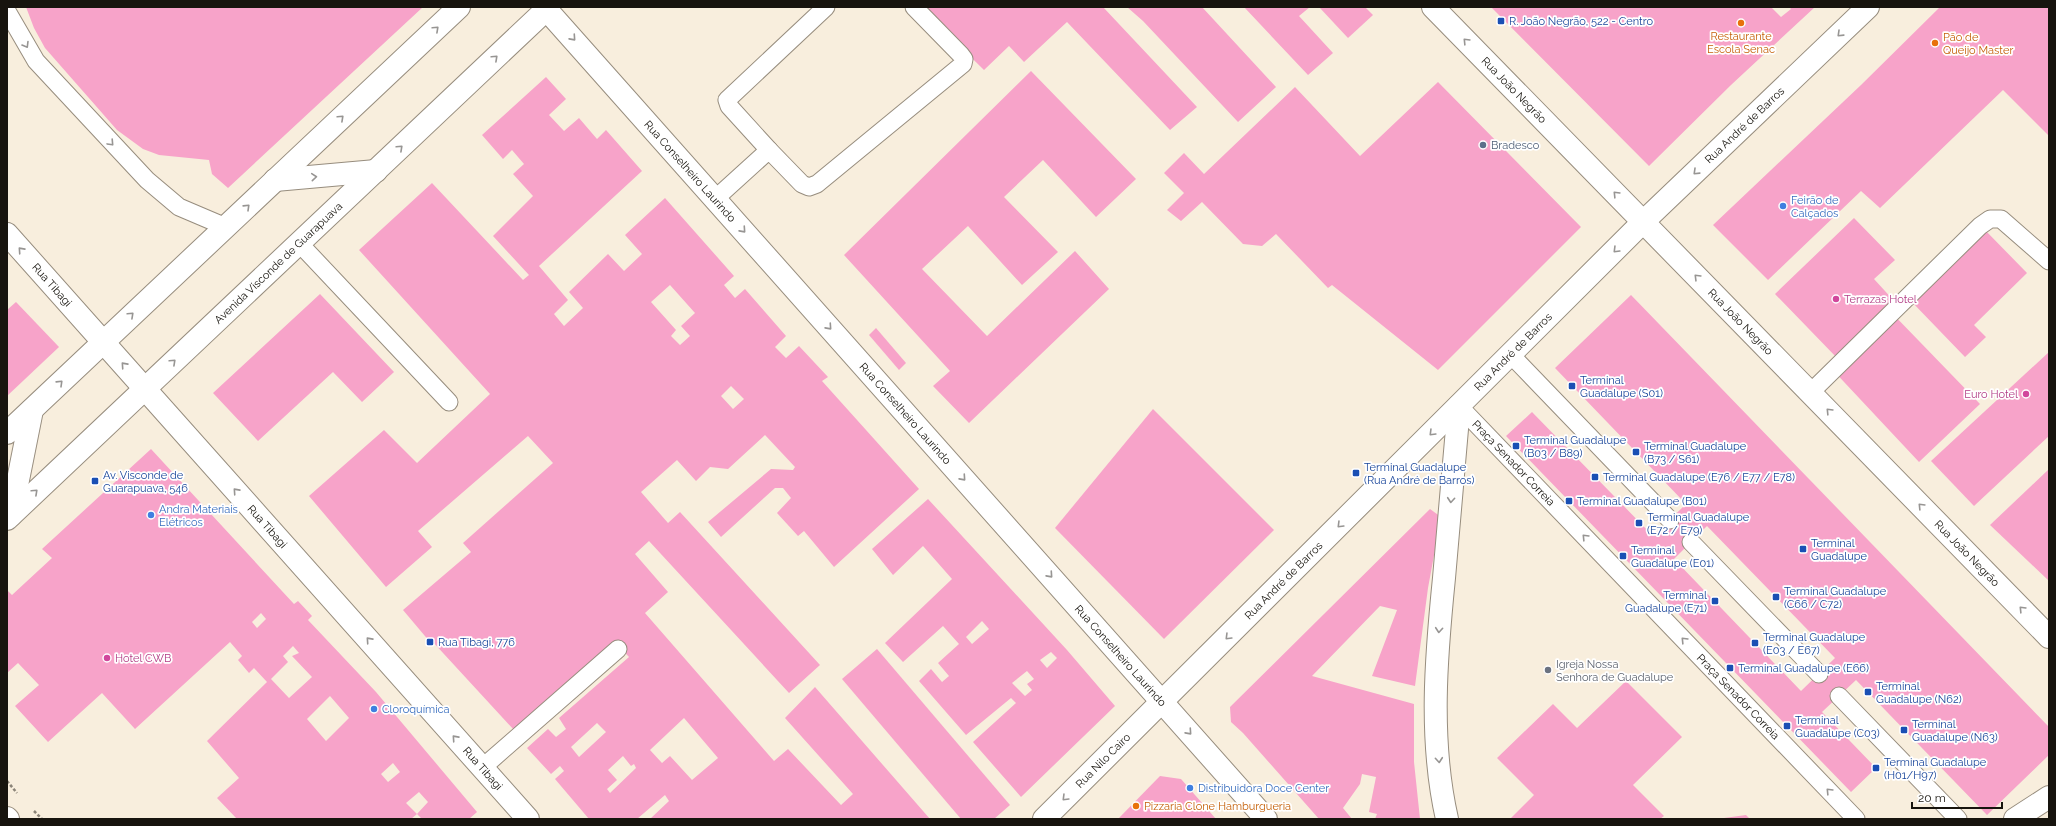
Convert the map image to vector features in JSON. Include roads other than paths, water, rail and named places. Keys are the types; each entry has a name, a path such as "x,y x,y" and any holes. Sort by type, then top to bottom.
{"main road":[{"path":"7,433 459,7"},
{"name":"Rua João Negrão","path":"1433,7 2049,637"},
{"name":"Rua André de Barros","path":"1163,702 1643,222 1868,7"},
{"name":"Avenida Visconde de Guarapuava","path":"9,517 547,8"},
{"name":"Rua Conselheiro Laurindo","path":"547,8 1266,819"},
{"path":"275,180 376,171"},
{"name":"Rua Tibagi","path":"7,234 528,819"},
{"name":"Praça Senador Correia","path":"1447,819 1442,798 1437,739 1436,677 1459,406"},
{"path":"9,517 32,410"},
{"name":"Rua Nilo Cairo","path":"1044,819 1163,702"},
{"path":"2015,819 2049,797"}],"lane":[{"path":"826,7 727,100 729,106 769,150 802,184 809,187 817,184 963,64 964,60 961,55 914,7"},
{"path":"7,11 36,61 147,180 179,207 226,227"},
{"path":"715,199 769,150"},
{"path":"1810,393 1980,226 1990,219 2001,219 2049,261"},
{"path":"299,243 449,402"},
{"path":"1511,355 1670,520"},
{"name":"Praça Senador Correia","path":"1459,406 1856,819"},
{"path":"1691,542 1818,674"},
{"path":"482,768 618,649"},
{"path":"1839,696 1958,819"}],"place":[{"name":"R. João Negrão, 522 - Centro","path":"1501,21"},
{"name":"Restaurante Escola Senac","path":"1741,23"},
{"name":"Pão de Queijo Master","path":"1935,43"},
{"name":"Bradesco","path":"1483,145"},
{"name":"Feirão de Calçados","path":"1783,206"},
{"name":"Terrazas Hotel","path":"1836,299"},
{"name":"Terminal Guadalupe (S01)","path":"1572,386"},
{"name":"Euro Hotel","path":"2026,394"},
{"name":"Terminal Guadalupe (B03 / B89)","path":"1516,446"},
{"name":"Terminal Guadalupe (B73 / S61)","path":"1636,452"},
{"name":"Terminal Guadalupe (Rua André de Barros)","path":"1356,473"},
{"name":"Terminal Guadalupe (E76 / E77 / E78)","path":"1595,477"},
{"name":"Av. Visconde de Guarapuava, 546","path":"95,481"},
{"name":"Terminal Guadalupe (B01)","path":"1569,501"},
{"name":"Andra Materiais Elétricos","path":"151,515"},
{"name":"Terminal Guadalupe (E72 / E79)","path":"1639,523"},
{"name":"Terminal Guadalupe","path":"1803,549"},
{"name":"Terminal Guadalupe (E01)","path":"1623,556"},
{"name":"Terminal Guadalupe (C66 / C72)","path":"1776,597"},
{"name":"Terminal Guadalupe (E71)","path":"1715,601"},
{"name":"Rua Tibagi, 776","path":"430,642"},
{"name":"Terminal Guadalupe (E03 / E67)","path":"1755,643"},
{"name":"Hotel CWB","path":"107,658"},
{"name":"Terminal Guadalupe (E66)","path":"1730,668"},
{"name":"Igreja Nossa Senhora de Guadalupe","path":"1548,670"},
{"name":"Terminal Guadalupe (N62)","path":"1868,692"},
{"name":"Cloroquímica","path":"374,709"},
{"name":"Terminal Guadalupe (C03)","path":"1787,726"},
{"name":"Terminal Guadalupe (N63)","path":"1904,730"},
{"name":"Terminal Guadalupe (H01/H97)","path":"1876,768"},
{"name":"Distribuidora Doce Center","path":"1190,788"},
{"name":"Pizzaria Clone Hamburgueria","path":"1136,806"}]}
